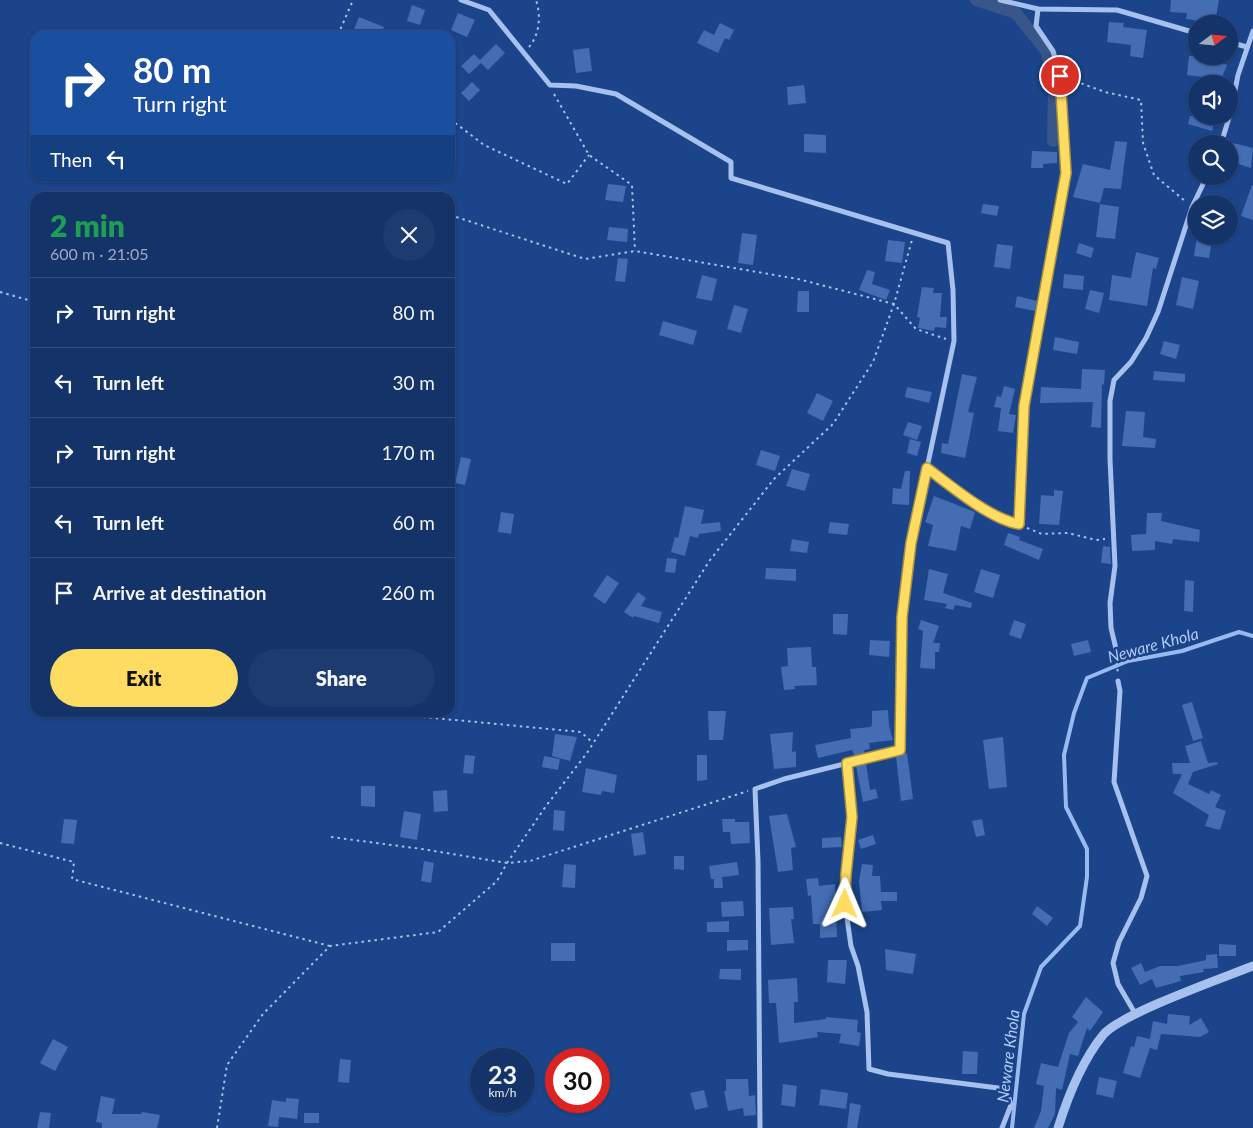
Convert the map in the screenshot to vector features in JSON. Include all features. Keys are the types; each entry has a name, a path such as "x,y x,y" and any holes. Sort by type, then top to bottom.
{"street":[{"path":"461,0 489,10 550,85 576,86 616,94 732,162 731,178 948,243 953,290 954,341 911,543 902,617 900,750 755,789 758,861 760,1128"},
{"path":"1000,0 1038,9 1116,10 1188,31"},
{"path":"927,468 983,507 1011,523 1019,524 1024,406 1066,173 1060,76 1052,51 1036,26 1038,9"},
{"path":"1223,135 1253,31"},
{"path":"1238,44 1247,47"},
{"path":"1116,649 1111,628 1110,603 1115,566 1110,459 1110,401 1114,380 1131,362 1146,338 1158,312 1188,219"},
{"path":"1118,681 1120,691 1114,782 1147,876 1141,898 1119,942 1113,963 1118,984 1136,1014"},
{"path":"847,763 852,817 845,904 851,946 858,966 866,1012 869,1069 888,1074 1006,1089 1010,1105 1002,1128"},
{"path":"1058,1128 1085,1062 1104,1033 1136,1014 1253,966"}],"path":[{"path":"340,30 353,0"},
{"path":"524,55 536,39 539,11 536,0"},
{"path":"1060,76 1105,92 1141,100 1143,143 1154,175 1188,204"},
{"path":"550,85 589,155 632,185 635,251"},
{"path":"455,123 484,145 567,184 589,155"},
{"path":"455,217 585,259 635,251 798,279 894,304 916,329 954,341"},
{"path":"0,843 74,862 72,879 330,946 438,932 497,881 507,863 593,743 710,560 774,479 833,424 873,362 894,304 914,233"},
{"path":"0,292 30,301"},
{"path":"1019,524 1042,534 1068,533 1096,540 1114,537"},
{"path":"1116,649 1118,681"},
{"path":"424,717 581,732 593,743"},
{"path":"330,837 507,863 530,861 755,789"},
{"path":"217,1128 227,1065 263,1014 330,946"}],"building":[{"path":"1171,0 1219,0 1216,15 1188,15 1188,19 1186,19 1187,13 1170,12"},
{"path":"412,5 425,10 420,25 407,21"},
{"path":"458,13 475,20 467,37 455,32 455,30 451,30"},
{"path":"359,17 384,27 383,30 354,29"},
{"path":"1109,22 1124,23 1123,27 1147,30 1143,58 1130,56 1131,45 1107,42"},
{"path":"720,23 734,30 729,40 725,38 718,53 697,43 704,30 714,35"},
{"path":"496,44 505,53 488,70 481,63 469,74 461,66 474,54 480,60"},
{"path":"589,48 592,71 576,73 573,50"},
{"path":"1188,65 1227,65 1223,75 1187,75"},
{"path":"472,82 480,90 469,101 461,93"},
{"path":"804,85 806,103 788,105 787,87"},
{"path":"1191,125 1214,125 1212,131"},
{"path":"804,134 826,135 826,153 804,152"},
{"path":"1115,141 1127,142 1121,189 1104,188 1100,203 1073,197 1083,164 1110,170"},
{"path":"1238,144 1253,148 1251,168 1238,164"},
{"path":"1032,151 1057,152 1057,163 1043,164 1043,168 1031,168"},
{"path":"608,184 626,186 623,202 605,200"},
{"path":"1253,185 1253,220 1241,216"},
{"path":"983,204 999,206 997,216 981,213"},
{"path":"1100,204 1119,207 1115,239 1096,237"},
{"path":"609,227 628,229 627,242 607,240"},
{"path":"742,233 757,235 753,265 738,263"},
{"path":"888,240 905,242 902,263 885,261"},
{"path":"1079,243 1094,248 1091,258 1076,253"},
{"path":"997,244 1013,246 1010,269 994,267"},
{"path":"1196,245 1211,245 1209,258 1194,256"},
{"path":"1136,252 1159,258 1156,269 1153,268 1147,306 1109,300 1112,275 1131,278"},
{"path":"618,258 628,259 625,282 615,281"},
{"path":"867,270 875,272 872,284 890,290 886,300 859,290"},
{"path":"1064,274 1084,276 1083,290 1063,288"},
{"path":"702,275 717,279 712,301 696,298"},
{"path":"1182,277 1199,281 1193,309 1176,305"},
{"path":"922,287 934,288 933,293 942,293 940,317 947,317 946,328 935,327 934,331 918,328 920,318 917,317"},
{"path":"1090,290 1104,293 1099,313 1085,309"},
{"path":"798,291 809,291 809,312 797,312"},
{"path":"1017,296 1037,301 1035,311 1015,307"},
{"path":"734,305 748,309 741,333 727,329"},
{"path":"663,321 697,331 693,345 659,335"},
{"path":"1055,337 1079,342 1077,354 1053,350"},
{"path":"1164,341 1180,345 1176,359 1160,354"},
{"path":"1082,369 1105,370 1104,385 1102,384 1101,428 1091,427 1093,402 1040,403 1041,387 1081,389"},
{"path":"1154,371 1185,374 1185,382 1153,380"},
{"path":"962,374 977,377 968,412 974,413 965,458 941,453 942,443 948,444"},
{"path":"1004,386 1015,389 1009,414 1016,415 1013,433 998,431 1001,408 994,407 997,396 1001,397"},
{"path":"907,387 932,392 929,403 905,397"},
{"path":"817,393 833,401 823,421 807,413"},
{"path":"1126,411 1145,412 1143,437 1156,439 1155,448 1122,446"},
{"path":"908,422 922,426 917,440 903,435"},
{"path":"910,439 921,442 917,456 907,453"},
{"path":"761,450 780,456 775,471 756,465"},
{"path":"461,457 471,459 465,485 455,483"},
{"path":"792,469 810,474 805,491 786,486"},
{"path":"905,471 910,471 909,505 892,504 893,488 901,489"},
{"path":"1054,490 1063,491 1059,525 1039,524 1041,495 1054,496"},
{"path":"934,496 975,512 970,529 961,526 956,551 928,546 933,525 925,522"},
{"path":"685,506 704,510 701,524 720,522 721,531 699,534 698,538 690,536 685,556 671,552 675,537 678,538"},
{"path":"501,512 514,514 511,534 498,532"},
{"path":"1147,513 1162,513 1161,521 1200,530 1199,542 1173,539 1172,544 1155,541 1155,550 1132,551 1131,535 1146,534"},
{"path":"830,522 849,524 847,535 828,533"},
{"path":"1008,533 1020,537 1019,540 1043,549 1039,560 1004,545"},
{"path":"792,539 809,542 807,553 790,551"},
{"path":"1103,546 1110,547 1111,564 1101,563"},
{"path":"667,558 677,559 675,573 665,572"},
{"path":"766,568 796,569 796,581 765,579"},
{"path":"929,569 948,574 943,593 972,603 971,608 955,605 953,610 945,608 947,604 924,600"},
{"path":"981,569 1000,575 993,598 974,592"},
{"path":"607,575 619,583 605,604 593,596"},
{"path":"1185,580 1194,581 1193,612 1184,611"},
{"path":"638,592 646,598 641,606 662,612 659,623 634,616 633,618 624,612"},
{"path":"833,614 848,614 847,635 833,634"},
{"path":"921,620 939,626 933,643 940,643 939,652 935,652 935,669 920,668 923,631 918,629"},
{"path":"1014,620 1026,624 1021,639 1009,635"},
{"path":"870,640 890,641 889,657 869,655"},
{"path":"1088,640 1091,652 1074,656 1071,644"},
{"path":"811,647 812,667 816,667 817,685 794,686 795,689 784,690 781,667 788,666 787,648"},
{"path":"1192,702 1203,738 1193,741 1182,705"},
{"path":"888,710 889,726 893,740 869,743 870,749 864,750 865,754 855,757 852,750 818,758 815,745 851,738 850,729 871,727 872,711"},
{"path":"708,711 726,711 723,740 709,740"},
{"path":"793,732 792,752 796,751 796,767 774,769 770,734"},
{"path":"555,734 577,737 570,761 552,756"},
{"path":"1003,737 1007,787 989,789 983,740"},
{"path":"1201,741 1208,763 1217,762 1218,764 1193,772 1188,784 1209,794 1211,790 1221,795 1215,807 1226,811 1220,830 1205,826 1209,815 1173,793 1182,774 1173,774 1172,763 1190,763 1185,746"},
{"path":"907,753 913,799 901,801 896,756"},
{"path":"465,755 475,756 473,774 463,773"},
{"path":"697,755 707,755 707,780 697,781"},
{"path":"544,756 560,759 558,770 542,767"},
{"path":"866,763 870,790 876,789 878,798 863,802 856,766"},
{"path":"586,768 617,775 614,793 602,791 601,795 582,792"},
{"path":"361,786 375,786 375,807 361,806"},
{"path":"447,790 448,811 434,812 433,791"},
{"path":"554,810 565,811 564,831 553,830"},
{"path":"404,811 421,814 417,840 400,837"},
{"path":"787,814 796,847 791,848 793,870 778,872 769,816"},
{"path":"64,819 77,820 74,844 61,843"},
{"path":"722,819 735,819 735,822 749,822 750,843 731,844 730,832 723,832"},
{"path":"982,819 985,835 976,837 972,821"},
{"path":"643,832 646,854 634,856 631,834"},
{"path":"873,835 876,844 861,849 858,840"},
{"path":"841,837 842,847 822,848 822,838"},
{"path":"674,856 684,856 684,870 674,869"},
{"path":"424,861 434,863 431,883 421,881"},
{"path":"737,862 739,875 722,877 723,888 714,888 714,879 711,879 709,866"},
{"path":"564,864 576,865 575,888 562,887"},
{"path":"862,864 873,865 872,876 880,876 881,892 897,892 897,901 881,901 882,910 862,912 859,881"},
{"path":"818,878 819,886 835,884 837,937 820,938 820,924 813,924 811,895 808,896 806,879"},
{"path":"743,901 744,916 722,917 721,902"},
{"path":"1037,906 1053,918 1047,926 1032,914"},
{"path":"793,907 794,919 791,919 794,943 771,945 769,908"},
{"path":"729,921 729,932 707,932 707,922"},
{"path":"727,940 748,940 748,950 727,951"},
{"path":"551,943 575,943 575,961 551,961"},
{"path":"1219,944 1236,945 1236,956 1219,956"},
{"path":"885,949 916,954 913,974 886,970"},
{"path":"1217,954 1218,968 1203,969 1204,972 1180,976 1181,981 1156,988 1152,979 1140,985 1131,968 1141,963 1145,972 1160,966 1178,966 1206,960 1206,955"},
{"path":"828,960 847,960 845,984 827,982"},
{"path":"720,969 741,969 741,980 719,979"},
{"path":"797,978 798,1002 794,1002 794,1023 826,1019 826,1017 858,1020 857,1032 861,1033 859,1046 839,1043 841,1034 817,1032 818,1037 779,1043 776,1003 769,1003 768,980"},
{"path":"1086,997 1103,1012 1090,1031 1087,1028 1078,1056 1070,1054 1062,1090 1056,1088 1055,1114 1048,1128 1034,1128 1041,1111 1044,1086 1036,1084 1041,1063 1058,1067 1069,1033 1078,1022 1072,1017"},
{"path":"1168,1014 1190,1016 1189,1025 1201,1018 1209,1032 1200,1037 1161,1034 1157,1050 1150,1048 1140,1078 1123,1073 1131,1046 1134,1047 1137,1036 1150,1039 1153,1021 1167,1024"},
{"path":"53,1039 68,1047 55,1071 40,1063"},
{"path":"963,1051 978,1052 977,1074 962,1074"},
{"path":"340,1059 351,1060 349,1083 338,1082"},
{"path":"1099,1077 1117,1081 1113,1098 1096,1094"},
{"path":"726,1079 748,1079 749,1096 755,1095 756,1115 744,1116 743,1108 728,1111 724,1091 726,1091"},
{"path":"783,1084 797,1086 795,1107 781,1105"},
{"path":"821,1089 848,1093 846,1109 819,1105"},
{"path":"704,1090 708,1107 695,1110 690,1093"},
{"path":"101,1096 115,1099 112,1114 141,1114 142,1112 160,1115 157,1128 102,1128 102,1123 96,1122"},
{"path":"286,1098 299,1099 297,1119 279,1117 278,1127 268,1126 272,1100 286,1102"},
{"path":"850,1103 861,1105 857,1128 847,1128"},
{"path":"40,1112 51,1113 49,1128 37,1128"},
{"path":"304,1113 319,1113 319,1123 304,1123"}],"waterway":[{"path":"976,0 1016,13 1047,52 1054,92 1053,141"},
{"name":"Neware Khola","path":"1012,1128 1024,1014 1041,967 1080,926 1087,877 1087,849 1066,807 1064,755 1074,713 1087,678 1128,661 1182,651 1239,632 1253,636"}],"route":[{"path":"845,904 852,817 847,763 900,750 902,617 911,543 927,468 983,507 1011,523 1019,524 1024,406 1066,173 1060,76"}]}
